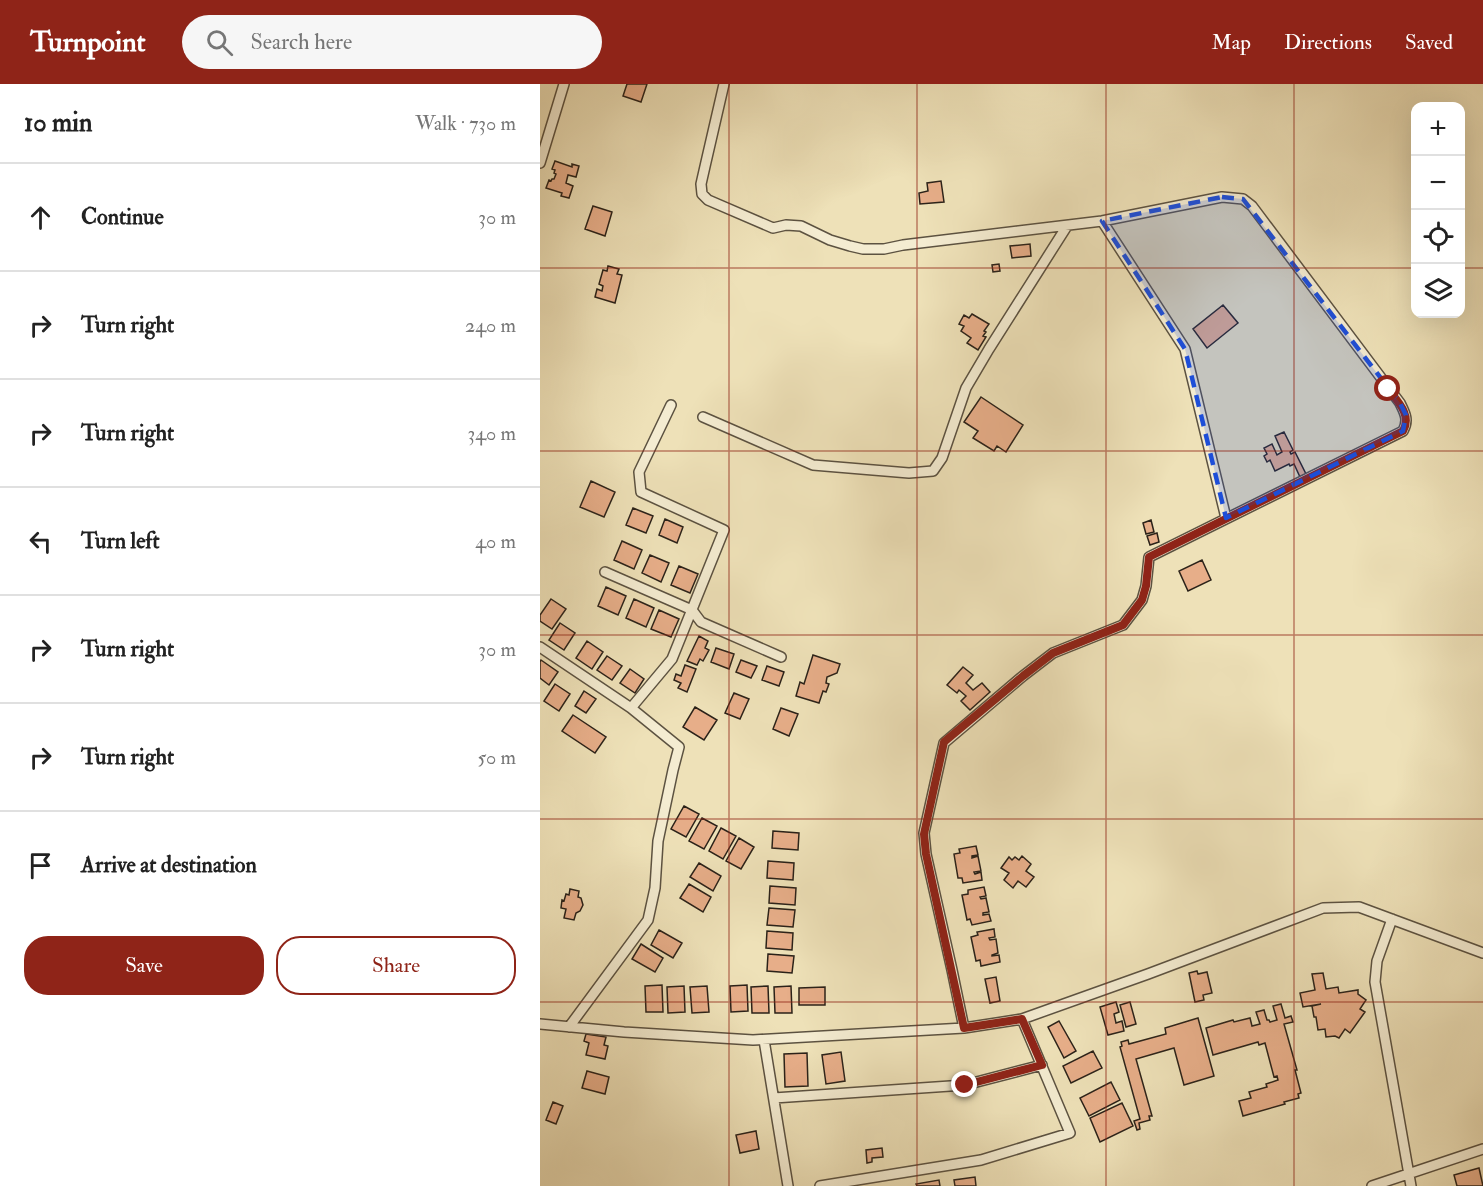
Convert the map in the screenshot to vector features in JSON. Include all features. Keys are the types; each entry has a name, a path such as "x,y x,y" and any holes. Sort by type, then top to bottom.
{"street":[{"path":"540,163 564,84"},
{"path":"724,84 706,162 702,194 708,200 773,228 786,225 801,226 830,240 863,249 884,249 1102,221 1222,197 1243,200 1252,206 1400,403 1406,415 1403,431 1149,557 1142,600 1123,625 1053,653 944,742 924,834 926,854 964,1028"},
{"path":"1102,221 1185,349 1226,518"},
{"path":"703,417 813,465 909,473 933,471 942,458 966,388 1067,226"},
{"path":"631,708 672,659 724,530 641,492 639,472 671,405"},
{"path":"604,572 692,610 701,622 781,657"},
{"path":"540,647 631,708 679,747 658,841 655,888 648,920 569,1027"},
{"path":"540,1024 764,1040 964,1028 1022,1019 1323,908 1359,907 1483,953"},
{"path":"1392,920 1377,961 1375,982 1411,1186"},
{"path":"820,1186 981,1160 1070,1133 1022,1019"},
{"path":"764,1040 788,1186"},
{"path":"774,1098 965,1085 1042,1065"},
{"path":"1372,1186 1483,1149"}],"highlighted area":[{"path":"1222,197 1243,199 1400,403 1406,415 1403,431 1226,518 1185,349 1102,221"}],"building":[{"path":"627,84 647,84 641,102 623,96"},
{"path":"555,161 572,167 572,164 579,166 576,177 568,175 566,183 573,186 569,198 546,188 549,180 554,179 556,174 552,169"},
{"path":"941,181 944,202 920,204 919,193 928,191 927,183"},
{"path":"593,206 612,212 605,236 585,229"},
{"path":"1030,244 1031,256 1012,258 1010,246"},
{"path":"999,264 1000,271 993,272 992,265"},
{"path":"608,266 619,269 617,274 622,275 615,303 595,297 597,289 602,291 603,286 599,284 603,270 607,271"},
{"path":"1223,305 1238,323 1207,348 1193,329"},
{"path":"972,314 989,324 984,331 986,332 983,336 986,337 978,350 967,343 971,338 961,331 964,326 959,324 964,315 969,318"},
{"path":"981,397 1023,425 1006,452 997,446 994,451 973,438 978,431 964,422"},
{"path":"1284,432 1293,450 1291,454 1295,452 1306,474 1300,477 1294,464 1275,471 1270,460 1267,462 1264,456 1267,454 1264,448 1272,444 1277,455 1282,452 1275,436"},
{"path":"591,481 615,492 604,517 580,507"},
{"path":"633,508 653,516 646,533 626,525"},
{"path":"665,519 683,527 677,543 659,535"},
{"path":"1151,520 1154,532 1146,534 1143,523"},
{"path":"1157,533 1159,542 1150,545 1147,536"},
{"path":"622,541 642,550 634,569 614,560"},
{"path":"650,555 669,563 661,582 642,573"},
{"path":"1202,560 1211,580 1188,591 1179,571"},
{"path":"679,566 698,574 690,593 671,585"},
{"path":"606,587 626,596 618,615 598,606"},
{"path":"551,599 566,609 552,629 540,621 540,615"},
{"path":"634,599 654,608 646,627 626,618"},
{"path":"659,610 679,619 671,637 651,629"},
{"path":"560,623 575,633 564,650 549,640"},
{"path":"699,636 708,641 705,648 709,650 703,661 700,659 697,665 687,661"},
{"path":"587,641 603,652 592,669 576,658"},
{"path":"716,648 734,654 729,669 711,662"},
{"path":"813,655 840,664 837,673 827,677 826,683 829,684 826,692 823,691 819,703 796,696 800,682 804,684"},
{"path":"607,656 622,666 612,680 597,670"},
{"path":"541,660 558,672 549,685 540,678"},
{"path":"741,660 757,666 751,678 736,672"},
{"path":"685,665 696,669 687,692 678,688 681,683 674,680 676,674 681,676"},
{"path":"767,666 784,672 779,686 762,680"},
{"path":"963,667 973,675 966,683 973,690 982,683 990,692 970,710 961,701 966,696 959,690 957,693 947,685"},
{"path":"630,669 644,679 635,693 620,683"},
{"path":"555,684 570,694 559,711 544,701"},
{"path":"584,691 596,699 586,713 575,706"},
{"path":"734,693 749,699 740,719 725,713"},
{"path":"695,707 717,720 704,740 683,727"},
{"path":"781,708 798,714 789,736 773,729"},
{"path":"573,715 606,737 595,753 562,731"},
{"path":"684,806 699,814 686,837 671,829"},
{"path":"702,818 717,826 704,849 689,841"},
{"path":"721,828 736,836 723,859 709,851"},
{"path":"773,831 799,833 798,850 772,848"},
{"path":"739,838 754,847 741,869 726,861"},
{"path":"976,846 978,855 972,858 978,856 981,871 974,872 975,874 981,872 982,880 963,883 962,878 958,878 954,854 960,853 959,849"},
{"path":"1022,856 1031,864 1026,871 1034,877 1026,887 1018,881 1013,888 1004,880 1009,873 1001,868 1009,857 1012,860 1015,857 1019,860"},
{"path":"768,861 794,863 793,880 767,878"},
{"path":"699,863 721,876 713,891 690,877"},
{"path":"689,884 711,897 703,912 680,898"},
{"path":"770,886 796,888 795,905 769,903"},
{"path":"984,887 986,896 980,897 981,899 986,898 989,912 983,915 989,914 991,921 972,925 970,919 967,920 962,895 968,894 968,890"},
{"path":"570,889 579,891 578,897 581,898 583,905 576,913 574,920 564,918 566,909 561,908 562,900 564,901 566,894 569,895"},
{"path":"769,908 795,910 793,927 767,925"},
{"path":"994,929 995,937 989,938 990,940 996,939 998,953 992,956 999,955 1000,962 981,966 980,960 976,961 971,937 978,935 977,932"},
{"path":"659,930 682,943 673,958 651,945"},
{"path":"767,931 793,933 792,950 766,948"},
{"path":"641,944 663,958 655,972 632,959"},
{"path":"768,954 794,956 792,973 767,971"},
{"path":"1197,971 1198,974 1207,972 1212,993 1203,995 1204,1000 1195,1002 1189,973"},
{"path":"1323,973 1326,989 1338,987 1339,993 1358,990 1358,994 1366,1000 1360,1009 1365,1012 1350,1033 1345,1029 1339,1038 1326,1037 1325,1029 1318,1030 1312,1006 1321,1004 1303,1007 1300,993 1315,990 1312,974"},
{"path":"996,977 1000,1001 990,1003 985,979"},
{"path":"662,985 663,1012 646,1012 645,986"},
{"path":"747,985 748,1011 731,1012 730,986"},
{"path":"684,986 685,1012 668,1013 667,987"},
{"path":"707,986 709,1012 692,1013 690,987"},
{"path":"768,986 769,1013 752,1013 751,987"},
{"path":"791,986 792,1013 775,1013 774,987"},
{"path":"825,987 825,1005 799,1005 799,988"},
{"path":"1116,1002 1119,1012 1114,1014 1116,1023 1122,1021 1124,1031 1108,1035 1100,1007"},
{"path":"1130,1002 1136,1024 1126,1027 1120,1005"},
{"path":"1281,1004 1285,1018 1291,1016 1293,1022 1284,1024 1301,1093 1298,1094 1299,1098 1284,1102 1285,1104 1243,1116 1239,1101 1251,1098 1249,1092 1267,1087 1266,1084 1278,1080 1277,1076 1274,1077 1265,1043 1259,1045 1258,1042 1213,1055 1206,1028 1233,1020 1234,1022 1250,1018 1252,1026 1260,1024 1256,1012 1264,1010 1267,1020 1270,1022 1277,1020 1273,1006"},
{"path":"1198,1018 1214,1076 1184,1085 1174,1048 1136,1059 1152,1116 1149,1116 1150,1120 1139,1123 1140,1129 1137,1130 1134,1121 1140,1119 1120,1047 1121,1042 1128,1040 1129,1044 1166,1034 1165,1028"},
{"path":"1059,1021 1076,1051 1064,1058 1048,1027"},
{"path":"586,1034 606,1037 604,1045 608,1046 605,1059 586,1055 589,1043 584,1041"},
{"path":"1093,1051 1102,1068 1071,1083 1063,1066"},
{"path":"841,1052 845,1081 826,1084 822,1055"},
{"path":"807,1053 808,1086 785,1087 784,1054"},
{"path":"587,1071 609,1077 605,1094 582,1088"},
{"path":"1111,1082 1120,1100 1089,1116 1080,1098"},
{"path":"553,1102 563,1106 556,1124 546,1120"},
{"path":"1122,1103 1133,1126 1100,1142 1090,1118"},
{"path":"756,1131 759,1149 740,1153 736,1135"},
{"path":"882,1148 883,1157 872,1158 872,1162 867,1163 866,1150"},
{"path":"1479,1168 1483,1186 1457,1186 1454,1175"},
{"path":"975,1177 976,1186 955,1186 954,1180"},
{"path":"939,1180 940,1186 917,1186 916,1184"}],"route":[{"path":"965,1085 1042,1065 1022,1019 964,1028 926,854 924,834 944,742 1053,653 1123,625 1142,600 1149,557 1403,431 1406,415 1400,403 1388,389"}]}
